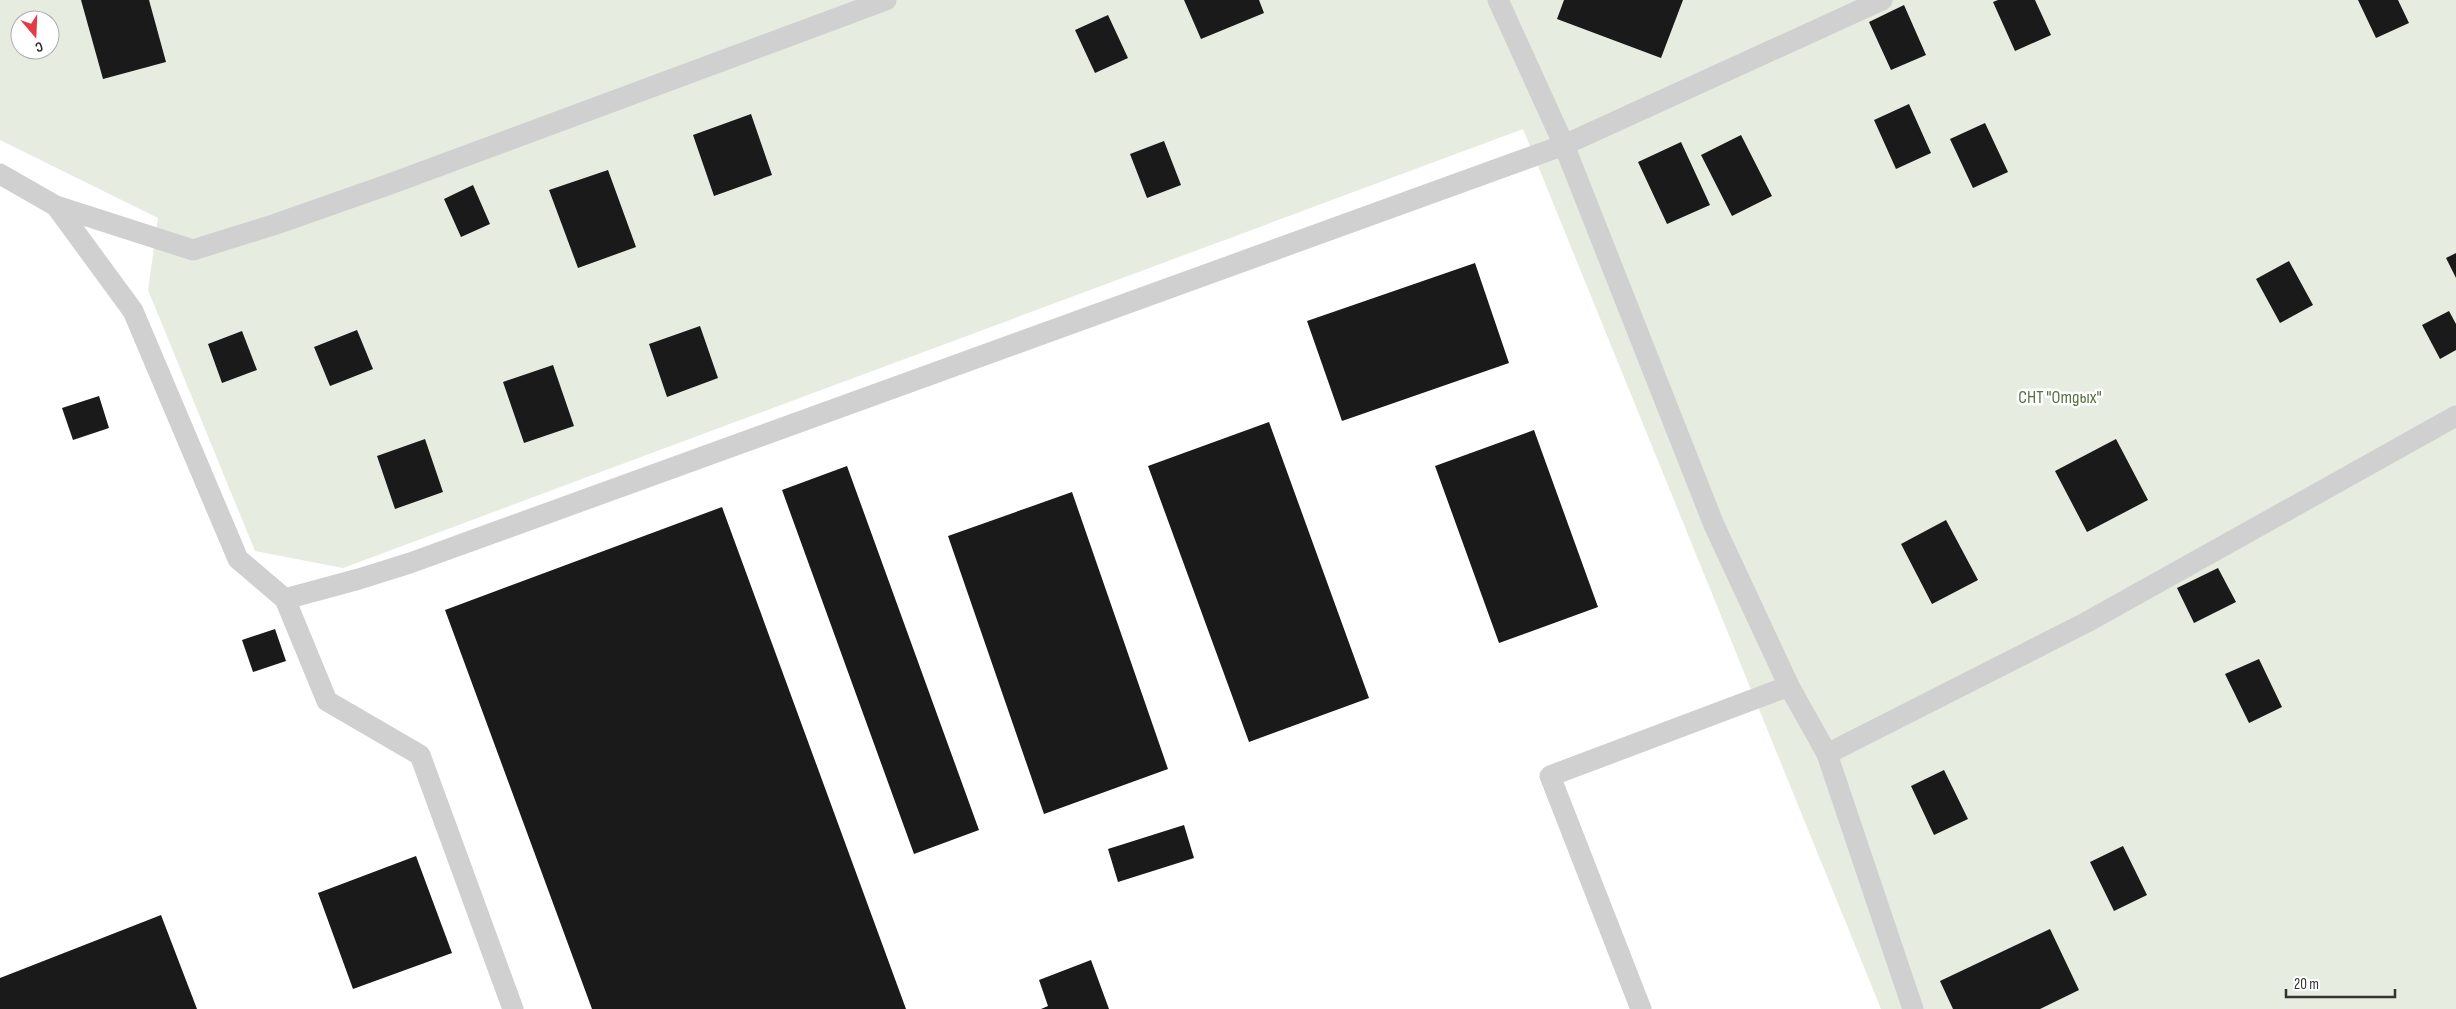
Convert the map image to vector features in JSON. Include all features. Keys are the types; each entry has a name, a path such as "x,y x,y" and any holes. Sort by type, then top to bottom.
{"lane":[{"path":"0,174 56,206 193,250 276,224 399,181 886,0"},
{"path":"1498,0 1564,145 1714,525 1789,686 1827,754 1913,1009"},
{"path":"285,598 359,580 410,563 1564,145 1882,0"},
{"path":"56,206 133,311 238,559 285,598 327,701 420,755 513,1009"},
{"path":"1827,754 2087,622 2456,416"},
{"path":"1641,1009 1550,776 1789,686"}],"green space":[{"name":"СНТ \"Отдых\"","path":"0,0 2456,0 2456,1009 1881,1009 1523,129 343,568 255,551 148,290 158,218 0,140"}],"building":[{"path":"81,0 149,0 166,62 103,79"},
{"path":"1184,0 1259,0 1264,13 1201,39"},
{"path":"1564,0 1683,0 1661,58 1557,19"},
{"path":"1998,0 2035,0 2051,35 2015,51 1993,2"},
{"path":"2358,0 2398,0 2409,23 2376,38"},
{"path":"1904,5 1926,55 1891,70 1869,22"},
{"path":"1108,15 1128,58 1095,73 1075,30"},
{"path":"1909,104 1931,153 1896,169 1874,120"},
{"path":"751,114 772,175 714,196 693,135"},
{"path":"1985,123 2008,172 1973,188 1950,139"},
{"path":"1741,135 1772,196 1732,216 1701,155"},
{"path":"1164,141 1181,185 1147,198 1130,154"},
{"path":"1681,142 1710,205 1667,224 1638,162"},
{"path":"608,170 636,247 578,268 549,190"},
{"path":"473,185 490,224 461,237 444,199"},
{"path":"2456,253 2456,278 2446,258"},
{"path":"2289,261 2313,305 2280,323 2256,279"},
{"path":"1475,263 1509,363 1342,421 1307,321"},
{"path":"2449,311 2456,324 2456,350 2440,359 2422,325"},
{"path":"700,326 718,378 667,397 649,344"},
{"path":"357,330 373,369 330,386 314,347"},
{"path":"242,331 257,370 222,383 208,344"},
{"path":"553,365 574,426 524,443 503,382"},
{"path":"99,396 109,428 73,440 62,408"},
{"path":"1269,422 1369,698 1249,742 1148,466"},
{"path":"1534,430 1598,607 1499,643 1435,466"},
{"path":"425,439 443,492 395,509 377,456"},
{"path":"2116,439 2148,500 2087,532 2055,471"},
{"path":"847,466 979,830 914,854 782,490"},
{"path":"1072,492 1168,769 1044,814 948,536"},
{"path":"722,507 906,1009 592,1009 445,610"},
{"path":"1946,520 1978,580 1932,604 1901,544"},
{"path":"2218,568 2236,602 2194,623 2177,588"},
{"path":"275,629 286,661 253,672 242,640"},
{"path":"2259,659 2282,707 2249,723 2225,674"},
{"path":"1944,770 1968,819 1934,835 1911,786"},
{"path":"1184,825 1194,858 1118,882 1108,849"},
{"path":"2123,846 2147,895 2114,911 2090,862"},
{"path":"416,856 452,953 353,989 318,893"},
{"path":"161,915 197,1009 0,1009 0,978"},
{"path":"2050,929 2079,990 2040,1009 1953,1009 1940,981"},
{"path":"1091,960 1109,1009 1041,1009 1048,1006 1039,980"}]}
